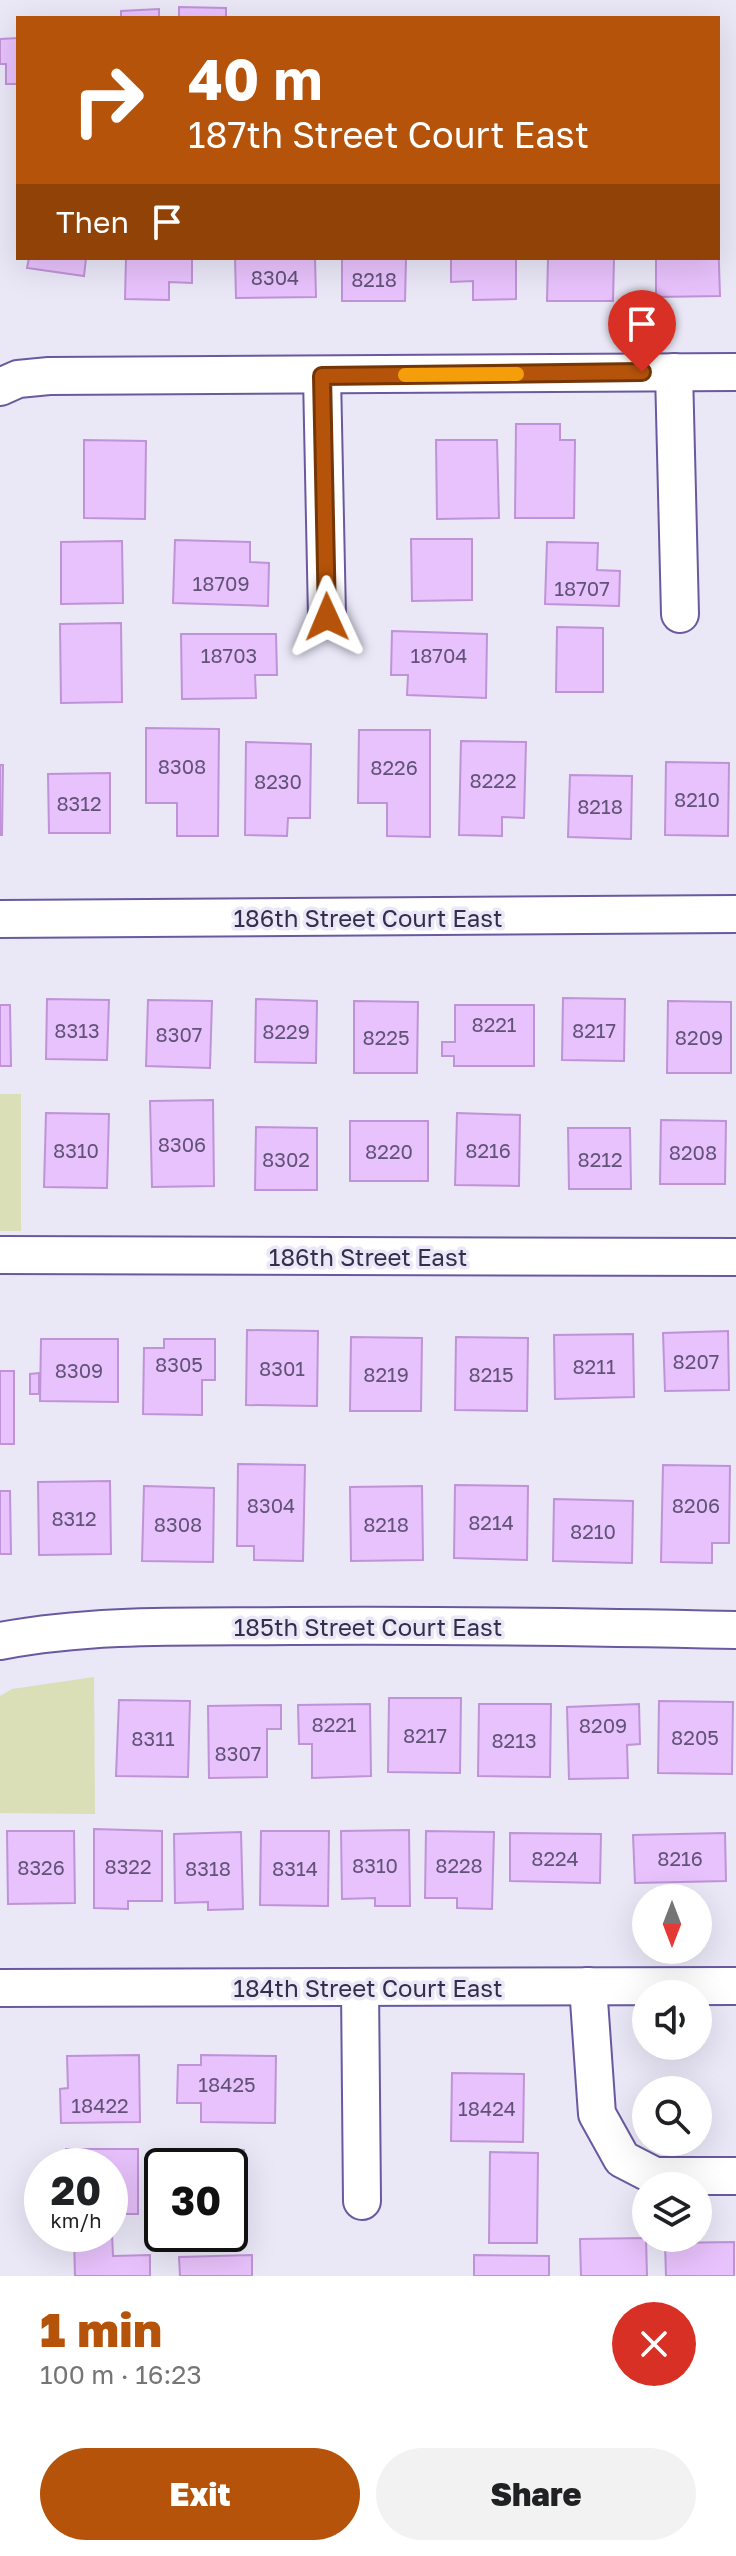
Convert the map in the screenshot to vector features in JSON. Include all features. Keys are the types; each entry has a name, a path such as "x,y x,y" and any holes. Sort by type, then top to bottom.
{"street":[{"path":"674,372 680,614"},
{"path":"0,387 18,379 49,376 736,372"},
{"path":"322,376 327,617"},
{"name":"186th Street Court East","path":"0,919 736,914"},
{"name":"186th Street East","path":"0,1255 736,1257"},
{"name":"185th Street Court East","path":"0,1641 114,1627 490,1625 736,1630"},
{"path":"588,1986 597,2114 622,2159 655,2176 736,2176"},
{"name":"184th Street Court East","path":"0,1988 736,1986"},
{"path":"360,1987 362,2201"}],"green space":[{"path":"0,1094 21,1094 21,1231 0,1231"},
{"path":"94,1677 95,1814 0,1813 0,1696 12,1689"}],"building":[{"path":"179,7 226,8 226,16 179,16"},
{"path":"159,9 159,16 121,16 121,11"},
{"path":"16,38 16,84 6,84 6,64 0,64 0,39"},
{"path":"29,260 86,260 84,276 27,268"},
{"path":"126,260 192,260 192,283 169,282 169,300 125,299"},
{"path":"235,260 315,260 316,297 236,298"},
{"path":"342,260 406,260 405,301 342,301"},
{"path":"451,260 516,260 516,299 473,300 473,281 451,282"},
{"path":"548,260 614,260 613,301 547,301"},
{"path":"656,260 719,260 720,296 656,297"},
{"path":"516,424 560,424 560,440 575,440 574,518 515,518"},
{"path":"84,440 146,441 145,519 84,518"},
{"path":"436,440 497,440 499,518 437,519"},
{"path":"411,539 472,539 472,600 412,601"},
{"path":"175,540 250,542 250,562 269,563 268,606 173,603"},
{"path":"122,541 123,603 61,604 61,542"},
{"path":"547,542 598,543 597,570 620,571 619,606 545,604"},
{"path":"121,623 122,702 61,703 60,624"},
{"path":"557,627 603,628 603,692 556,692"},
{"path":"392,631 487,634 486,698 407,695 408,675 391,675"},
{"path":"181,634 276,634 277,675 255,675 256,698 182,699"},
{"path":"146,728 219,729 218,836 177,836 177,803 146,803"},
{"path":"359,730 430,730 430,837 387,836 387,803 358,803"},
{"path":"461,741 526,742 524,818 502,817 502,836 459,835"},
{"path":"246,742 311,744 310,818 288,818 287,836 245,835"},
{"path":"666,762 729,763 728,836 665,835"},
{"path":"0,765 3,765 2,835 0,835"},
{"path":"110,773 110,833 49,833 48,774"},
{"path":"570,775 632,776 631,839 568,837"},
{"path":"563,998 625,999 624,1061 562,1060"},
{"path":"47,999 109,1000 107,1060 46,1059"},
{"path":"256,999 317,1001 316,1063 255,1062"},
{"path":"148,1000 212,1001 210,1068 146,1066"},
{"path":"354,1001 418,1002 417,1073 354,1073"},
{"path":"668,1001 731,1002 731,1073 667,1073"},
{"path":"0,1005 10,1005 11,1066 0,1066"},
{"path":"455,1005 534,1005 534,1066 454,1066 454,1056 442,1056 442,1042 455,1042"},
{"path":"213,1100 214,1186 152,1187 150,1101"},
{"path":"46,1113 109,1114 107,1188 44,1187"},
{"path":"457,1113 520,1115 519,1186 455,1185"},
{"path":"661,1120 726,1121 725,1184 660,1184"},
{"path":"350,1121 428,1121 428,1181 350,1181"},
{"path":"256,1127 317,1128 317,1190 255,1190"},
{"path":"568,1128 630,1128 631,1189 569,1189"},
{"path":"247,1330 318,1331 317,1406 246,1405"},
{"path":"728,1331 729,1390 665,1391 663,1333"},
{"path":"633,1334 634,1397 555,1399 554,1335"},
{"path":"351,1337 422,1338 421,1411 350,1411"},
{"path":"456,1337 528,1338 527,1411 455,1410"},
{"path":"41,1339 118,1339 118,1402 40,1401"},
{"path":"164,1339 215,1339 215,1380 202,1380 202,1415 143,1414 144,1348 164,1348"},
{"path":"0,1371 14,1371 14,1444 0,1444"},
{"path":"39,1373 39,1394 30,1394 30,1374"},
{"path":"238,1464 305,1465 303,1561 254,1560 254,1546 237,1546"},
{"path":"663,1465 730,1466 729,1543 712,1543 712,1563 661,1562"},
{"path":"110,1481 111,1554 39,1555 38,1482"},
{"path":"455,1485 528,1486 527,1560 454,1558"},
{"path":"144,1486 214,1488 213,1562 142,1561"},
{"path":"422,1486 423,1560 351,1561 350,1487"},
{"path":"0,1491 10,1491 11,1554 0,1554"},
{"path":"554,1499 633,1501 632,1563 553,1561"},
{"path":"389,1698 461,1698 460,1773 388,1772"},
{"path":"119,1700 190,1701 188,1777 116,1776"},
{"path":"659,1701 733,1702 732,1774 658,1773"},
{"path":"370,1704 371,1776 312,1778 312,1744 299,1744 298,1705"},
{"path":"479,1704 551,1704 550,1777 478,1776"},
{"path":"639,1704 640,1744 627,1745 628,1778 569,1779 567,1707"},
{"path":"281,1705 281,1729 267,1729 267,1777 209,1778 208,1706"},
{"path":"94,1829 162,1831 162,1901 128,1901 128,1909 94,1908"},
{"path":"409,1830 410,1906 375,1906 375,1898 342,1899 341,1831"},
{"path":"7,1831 74,1831 75,1903 8,1904"},
{"path":"261,1831 329,1831 328,1906 260,1905"},
{"path":"426,1831 494,1832 492,1909 457,1908 457,1898 425,1898"},
{"path":"241,1832 243,1909 208,1910 208,1902 175,1903 174,1834"},
{"path":"510,1833 601,1834 600,1883 510,1881"},
{"path":"725,1833 726,1881 635,1883 633,1835"},
{"path":"139,2055 140,2122 61,2123 60,2089 68,2088 67,2056"},
{"path":"201,2055 276,2056 275,2123 201,2122 201,2103 177,2103 178,2065 201,2065"},
{"path":"452,2073 524,2074 523,2142 451,2141"},
{"path":"128,2149 138,2149 138,2214 128,2214"},
{"path":"490,2152 538,2153 537,2243 489,2243"},
{"path":"632,2238 632,2252 646,2252 647,2276 581,2276 580,2239"},
{"path":"712,2242 734,2242 734,2276 666,2276 665,2252 712,2252"},
{"path":"74,2252 113,2252 113,2256 150,2255 150,2276 75,2276"},
{"path":"252,2255 252,2276 180,2276 179,2257"},
{"path":"474,2255 549,2256 549,2276 474,2276"}],"slow traffic":[{"path":"405,375 517,374"}],"route":[{"path":"327,617 322,376 642,372"}]}
